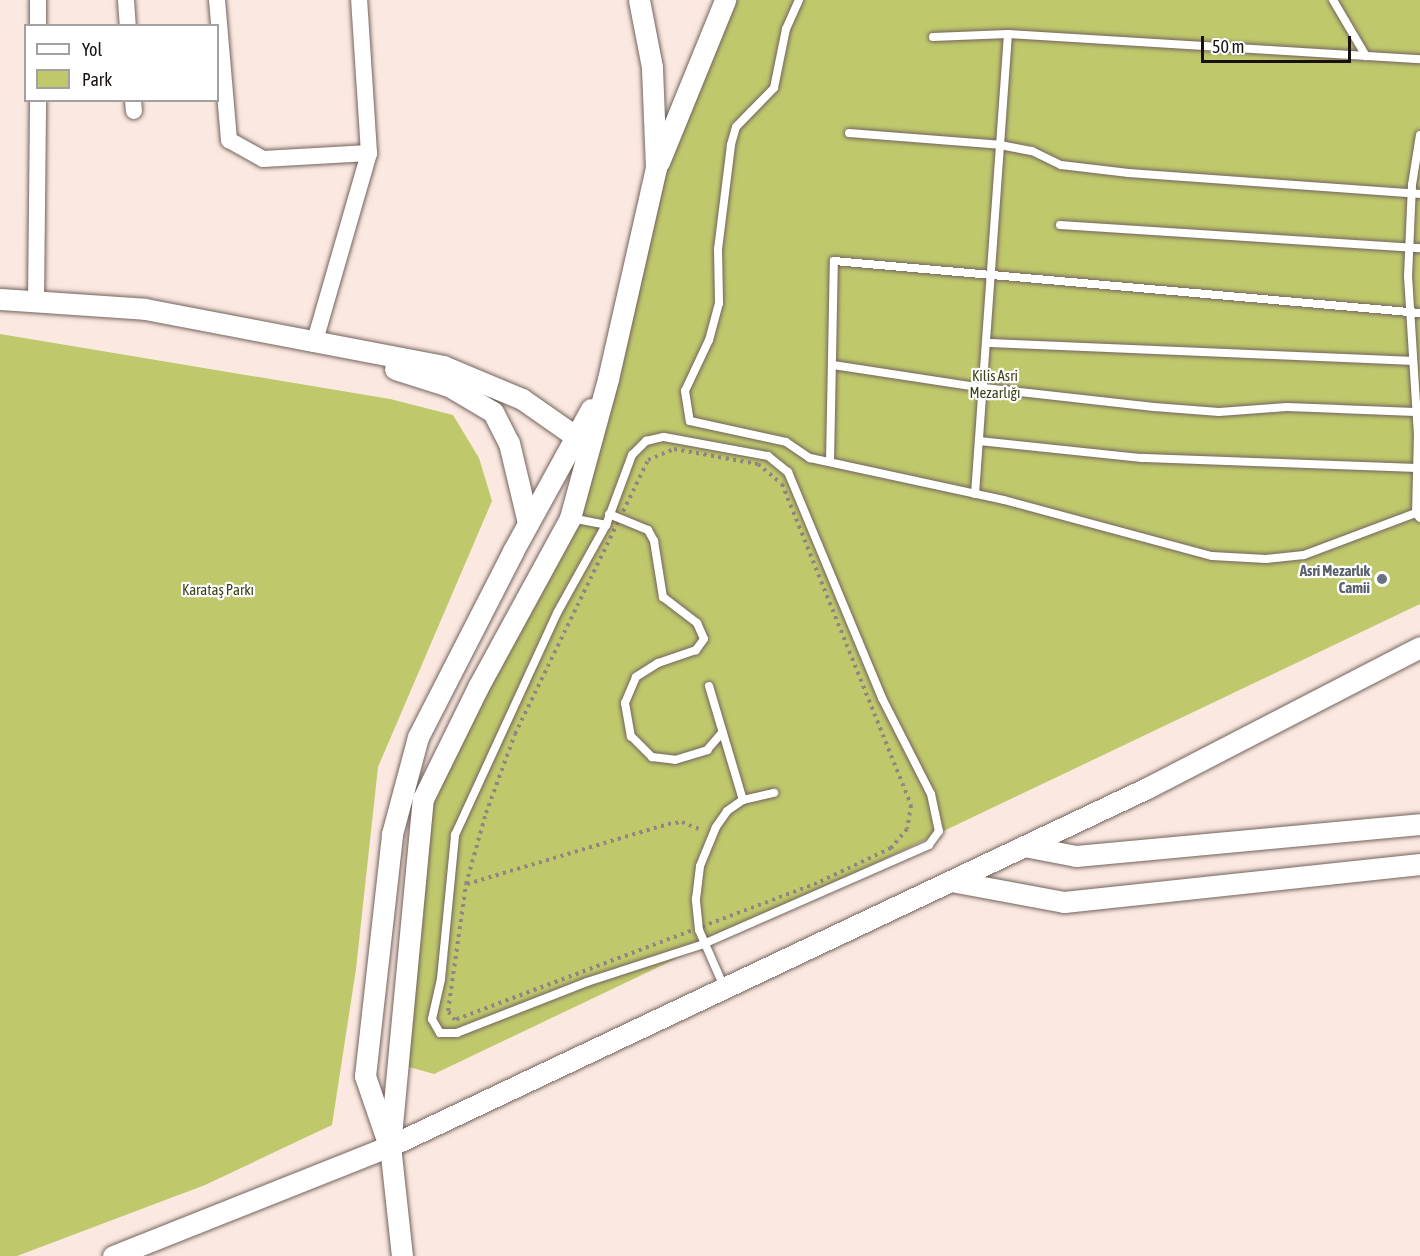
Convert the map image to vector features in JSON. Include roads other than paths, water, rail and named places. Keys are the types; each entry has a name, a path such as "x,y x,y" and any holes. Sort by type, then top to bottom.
{"street":[{"path":"38,0 38,24"},
{"path":"126,0 128,24"},
{"path":"217,0 229,140 263,159 369,153"},
{"path":"314,344 369,153 359,0"},
{"path":"639,0 652,68 657,168"},
{"path":"402,1256 390,1146 423,799 478,687 570,518 583,442 608,379 657,168 725,0"},
{"path":"36,302 38,102"},
{"path":"0,299 145,309 314,344 442,366 522,399 583,442"},
{"path":"314,344 449,386 493,412 509,443 528,523"},
{"path":"390,1146 365,1076 392,834 418,737 528,523 583,442"},
{"path":"112,1256 390,1146 1147,788 1420,647"},
{"path":"1024,846 1076,856 1420,824"},
{"path":"951,881 1064,902 1420,864"}],"lane":[{"path":"799,0 786,29 774,88 736,127 722,194 717,316 684,399 690,421 786,442 810,458 975,494 1185,549 1239,559 1285,558 1323,550 1418,515 1419,468 1408,313 1409,247 1420,135"},
{"path":"1333,0 1366,56"},
{"path":"975,494 1008,34"},
{"path":"933,37 1008,34 1420,59"},
{"path":"849,133 1000,145 1032,151 1061,165 1416,194"},
{"path":"1060,225 1420,248"},
{"path":"830,462 834,261 1420,313"},
{"path":"987,343 1411,361"},
{"path":"833,365 984,388 1220,412 1287,407 1415,412"},
{"path":"654,438 768,456 784,467 882,698 931,794 940,824 936,838 929,845 704,944 587,982 451,1035 440,1033 433,1025 443,968 455,835 557,613 606,525 632,455 654,438"},
{"path":"979,441 1142,458 1419,468"},
{"path":"609,514 648,530 654,541 663,597 697,623 704,639 696,650 658,663 636,677 625,703 631,736 652,757 675,760 706,750 722,733"},
{"path":"570,518 606,525"},
{"path":"709,686 743,800"},
{"path":"724,988 704,944 697,915 696,891 700,866 727,811 743,800 774,793"}],"place":[{"name":"Asri Mezarlık Camii","path":"1382,579"}],"park label":[{"name":"Kilis Asri Mezarlığı","path":"995,384"},
{"name":"Karataş Parkı","path":"218,590"}]}
